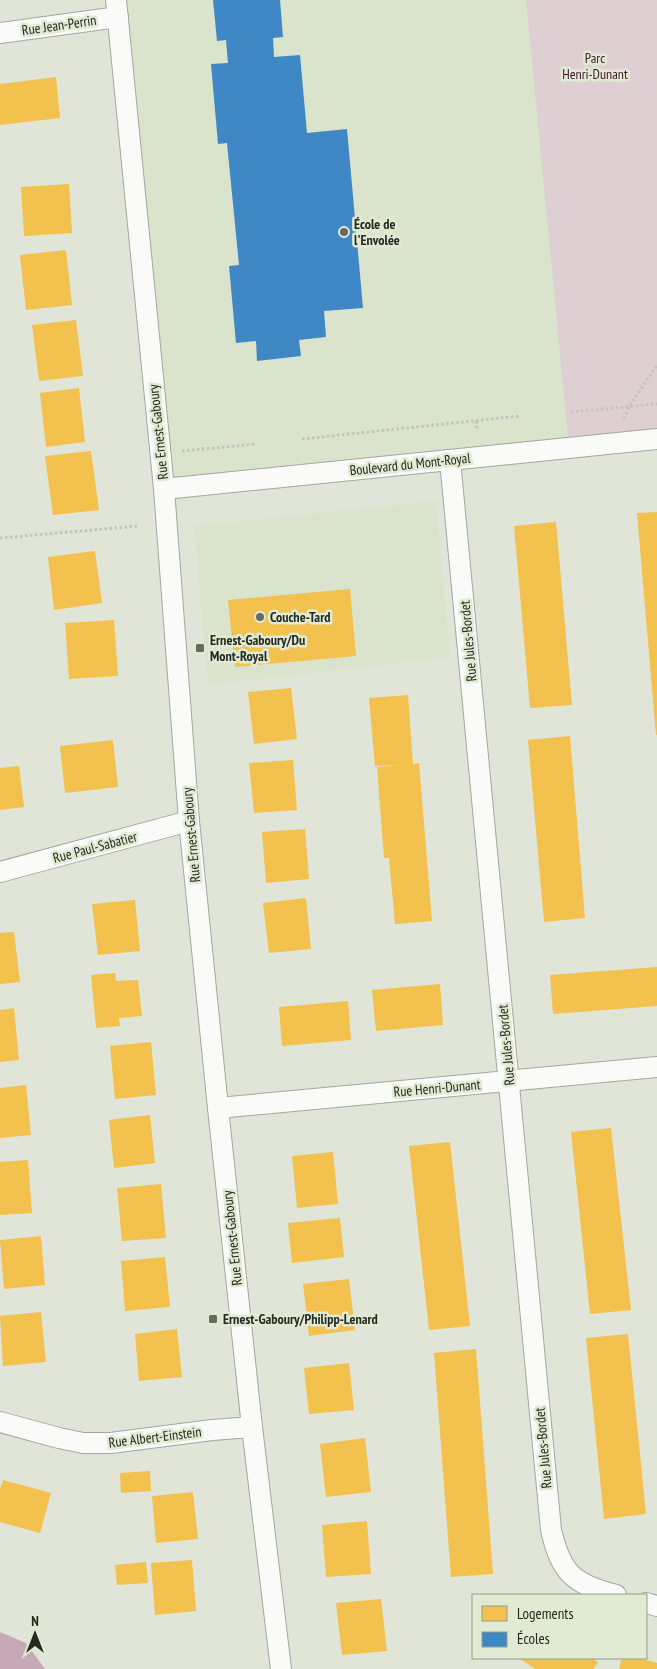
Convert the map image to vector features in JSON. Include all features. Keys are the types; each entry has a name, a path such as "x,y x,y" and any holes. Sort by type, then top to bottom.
{"street":[{"name":"Rue Jean-Perrin","path":"0,33 117,9"},
{"name":"Rue Ernest-Gaboury","path":"117,9 164,489 189,821 252,1427 281,1669"},
{"name":"Boulevard du Mont-Royal","path":"164,489 657,439"},
{"name":"Rue Jules-Bordet","path":"450,460 551,1530 556,1553 565,1568 580,1582 595,1590 612,1594"},
{"name":"Rue Paul-Sabatier","path":"0,872 189,821"},
{"name":"Rue Henri-Dunant","path":"218,1108 657,1067"},
{"name":"Rue Albert-Einstein","path":"0,1422 67,1440 83,1443 111,1444 212,1430 252,1427"}],"path":[{"path":"616,443 629,407 657,365"},
{"path":"571,412 657,404"},
{"path":"302,439 520,416"},
{"path":"476,421 477,430"},
{"path":"182,451 255,444"},
{"path":"0,538 138,526"}],"shaded area":[{"name":"École de l'Envolée","path":"116,0 526,0 569,448 164,489"},
{"path":"436,501 450,657 208,685 194,526"},
{"path":"0,1632 26,1643 45,1669 0,1669"}],"green space":[{"name":"Parc Henri-Dunant","path":"526,0 657,0 657,439 569,448"}],"building: Logements":[{"path":"56,77 60,118 0,125 0,84"},
{"path":"69,184 72,233 24,236 21,187"},
{"path":"66,250 72,305 26,310 20,255"},
{"path":"76,320 83,376 39,381 32,325"},
{"path":"79,388 85,442 46,447 40,393"},
{"path":"91,451 99,510 53,515 45,456"},
{"path":"657,512 657,735 656,735 637,513"},
{"path":"556,522 572,705 530,708 514,526"},
{"path":"95,551 102,603 54,610 48,557"},
{"path":"350,589 356,656 235,667 228,600"},
{"path":"114,620 118,676 69,679 65,623"},
{"path":"291,688 297,739 254,744 248,692"},
{"path":"408,695 413,764 419,763 432,921 395,924 389,858 384,858 377,767 399,765 375,766 369,698"},
{"path":"570,736 585,918 544,922 528,740"},
{"path":"113,740 118,787 65,793 60,746"},
{"path":"293,760 297,810 254,813 249,763"},
{"path":"19,766 24,807 0,810 0,768"},
{"path":"305,829 309,879 266,883 262,832"},
{"path":"306,898 311,949 269,953 263,903"},
{"path":"135,900 140,951 98,955 92,904"},
{"path":"14,932 20,982 0,984 0,933"},
{"path":"657,967 657,1006 553,1014 550,975"},
{"path":"115,973 116,981 138,980 142,1016 119,1018 120,1026 96,1028 91,975"},
{"path":"440,984 443,1025 376,1031 372,990"},
{"path":"348,1001 351,1040 282,1046 279,1007"},
{"path":"14,1008 19,1060 0,1062 0,1010"},
{"path":"151,1042 156,1095 115,1099 110,1046"},
{"path":"26,1085 31,1135 0,1138 0,1088"},
{"path":"150,1115 155,1163 114,1168 109,1120"},
{"path":"611,1128 631,1310 590,1314 571,1132"},
{"path":"450,1142 470,1326 429,1330 409,1146"},
{"path":"333,1152 338,1204 297,1208 292,1156"},
{"path":"28,1160 32,1213 0,1215 0,1162"},
{"path":"161,1184 166,1238 122,1241 117,1188"},
{"path":"340,1218 344,1257 292,1263 288,1223"},
{"path":"41,1236 45,1285 4,1289 0,1240"},
{"path":"165,1257 170,1307 125,1311 121,1261"},
{"path":"349,1279 355,1330 309,1336 303,1284"},
{"path":"41,1312 46,1362 3,1366 0,1316"},
{"path":"177,1329 182,1377 139,1381 135,1334"},
{"path":"628,1334 646,1514 604,1519 586,1338"},
{"path":"476,1349 493,1574 451,1577 434,1353"},
{"path":"349,1363 354,1410 309,1414 304,1368"},
{"path":"365,1438 371,1492 326,1497 320,1444"},
{"path":"150,1471 151,1491 121,1493 120,1473"},
{"path":"3,1480 51,1493 40,1533 0,1522 0,1489"},
{"path":"193,1492 198,1539 156,1543 152,1496"},
{"path":"367,1521 371,1574 326,1577 322,1525"},
{"path":"192,1560 196,1611 155,1615 151,1563"},
{"path":"146,1562 148,1583 117,1585 115,1565"},
{"path":"381,1599 387,1651 342,1655 336,1603"},
{"path":"520,1659 594,1659 598,1662 593,1669 535,1669"},
{"path":"622,1659 643,1659 657,1663 657,1669 619,1669"}],"building: Écoles":[{"path":"213,0 280,0 283,37 273,38 274,57 300,55 307,133 347,129 363,308 324,311 326,337 299,340 301,356 257,361 256,341 236,343 229,266 239,265 227,143 218,144 211,64 228,63 226,40 217,41"}],"place":[{"name":"École de l'Envolée","path":"344,232"},
{"name":"Couche-Tard","path":"260,617"},
{"name":"Ernest-Gaboury/Du Mont-Royal","path":"200,648"},
{"name":"Ernest-Gaboury/Philipp-Lenard","path":"213,1319"}]}
